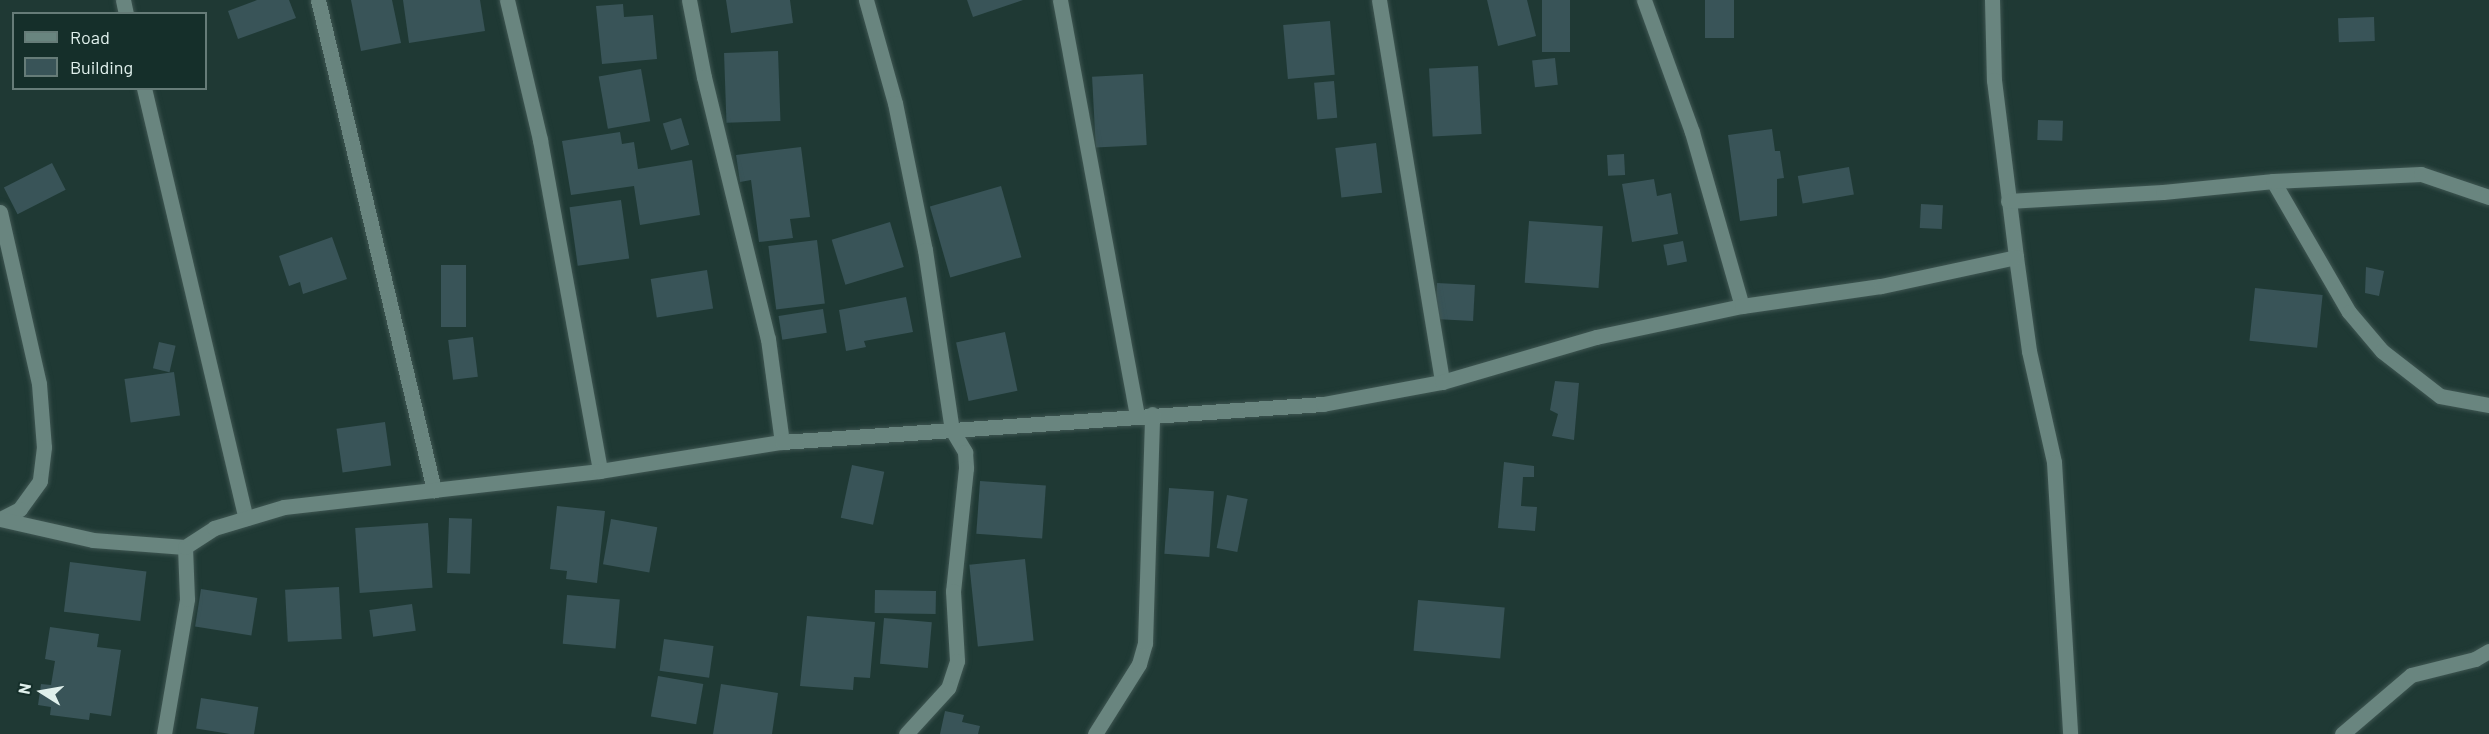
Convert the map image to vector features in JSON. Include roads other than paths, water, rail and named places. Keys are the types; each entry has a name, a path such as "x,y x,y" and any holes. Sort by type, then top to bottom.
{"street":[{"path":"318,0 434,490"},
{"path":"507,0 540,140 600,471"},
{"path":"689,0 704,77 768,339 782,441"},
{"path":"866,0 895,103 911,177 952,430 965,452 966,468 953,591 957,661 948,688 906,734"},
{"path":"1060,0 1144,414 1145,643 1125,691 1095,734"},
{"path":"1379,0 1442,382"},
{"path":"1644,0 1692,132 1742,306"},
{"path":"1992,0 1994,80 2008,201 2029,351 2054,462 2070,734"},
{"path":"144,90 246,518"},
{"path":"2008,201 2163,192 2272,181 2421,174 2489,197"},
{"path":"2272,181 2349,312 2382,351 2440,396 2489,405"},
{"path":"0,212 39,384 44,447 40,481 20,509 0,519"},
{"path":"0,519 93,540 185,548 214,528 284,507 600,471 782,441 1144,414 1323,404 1442,382 1596,337 1742,306 1881,286 2016,257"},
{"path":"164,734 188,599 185,548"},
{"path":"2342,734 2411,675 2475,659 2489,651"}]}
